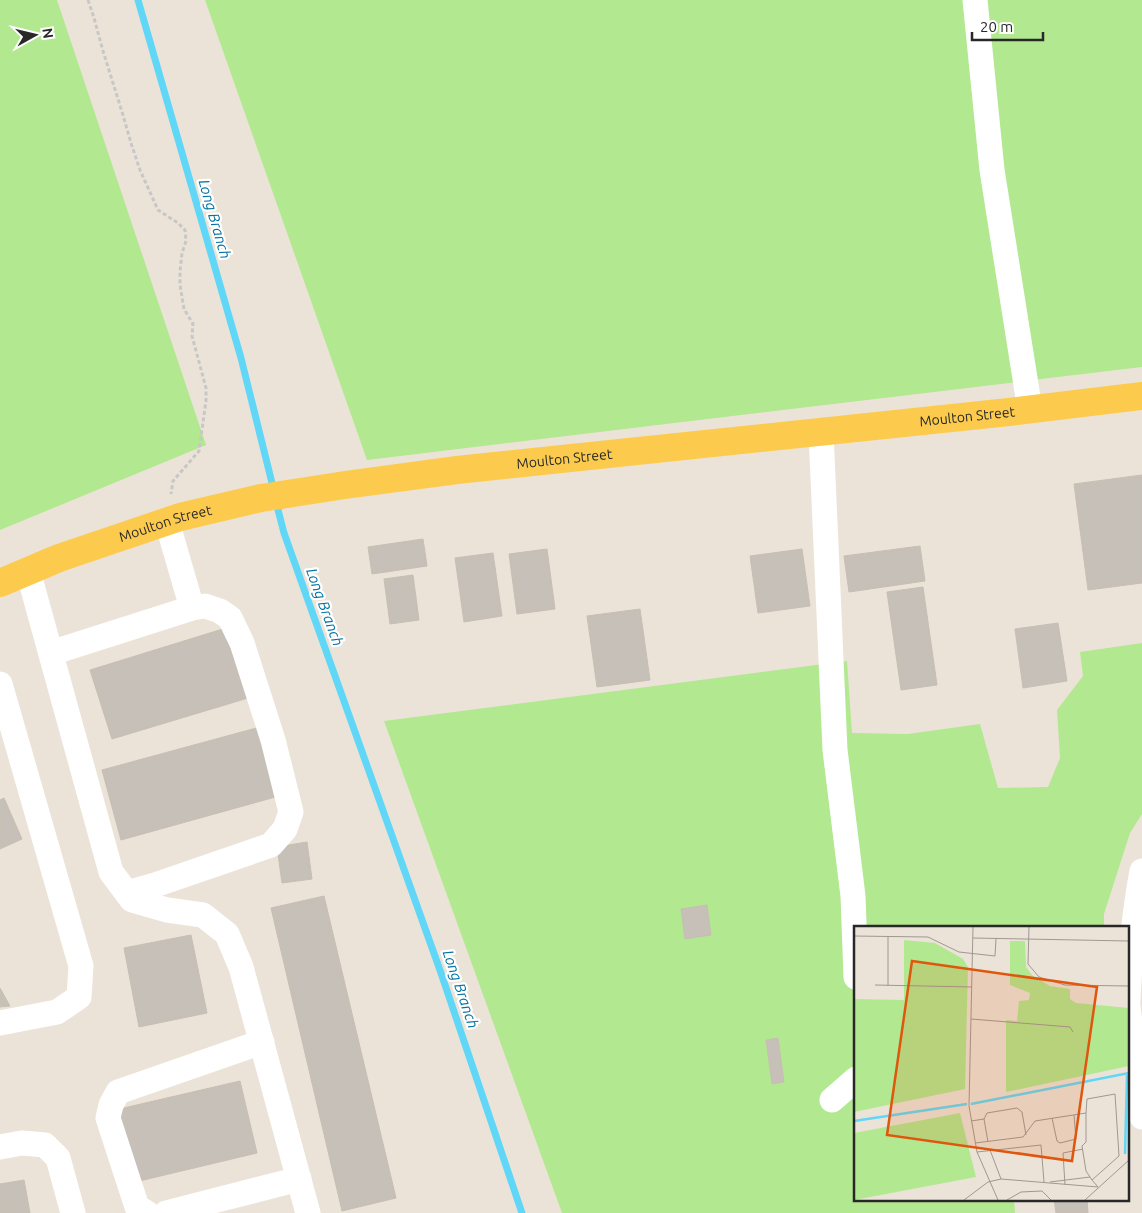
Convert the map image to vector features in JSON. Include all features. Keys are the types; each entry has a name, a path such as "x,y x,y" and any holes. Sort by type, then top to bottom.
{"main road":[{"name":"Moulton Street","path":"0,583 59,558 174,520 261,498 467,469 1030,410 1142,396"}],"street":[{"path":"975,0 992,170 1030,410"},
{"path":"821,432 835,750 853,896 854,926"},
{"path":"174,520 192,608"},
{"path":"28,571 111,872 132,900 167,910 203,915 227,934 241,967 308,1213"},
{"path":"51,653 192,608 205,606 220,610 230,618 242,643 273,740 291,812 285,829 271,845 127,893"},
{"path":"0,684 81,966 80,997 57,1012 0,1023"},
{"path":"1130,966 1135,913 1142,871"},
{"path":"1130,1022 1142,1117"},
{"path":"147,1213 137,1207 108,1118 111,1105 118,1092 262,1042"},
{"path":"832,1100 854,1082"},
{"path":"0,1147 22,1143 45,1145 58,1158 73,1213"},
{"path":"166,1213 299,1179"}],"path":[{"path":"88,0 140,170 158,210 185,230 186,241 182,253 180,285 184,309 193,324 192,336 206,388 206,401 199,451 173,481 171,492 174,520"}],"green space":[{"path":"0,0 57,0 206,445 0,530"},
{"path":"205,0 1142,0 1142,367 367,460"},
{"path":"1142,643 1142,814 1130,833 1104,914 1104,926 854,926 854,1200 1014,1200 1015,1213 562,1213 384,721 847,661 852,733 908,734 980,724 998,788 1048,787 1060,758 1057,710 1083,676 1080,652"}],"building":[{"path":"1142,475 1142,583 1088,590 1074,484"},
{"path":"423,539 427,566 372,574 368,547"},
{"path":"920,546 925,581 849,592 844,556"},
{"path":"547,549 555,609 517,614 509,554"},
{"path":"802,549 810,606 758,613 750,556"},
{"path":"493,553 502,616 464,622 455,558"},
{"path":"413,575 419,620 390,624 384,579"},
{"path":"923,587 937,685 901,690 887,592"},
{"path":"640,609 650,680 597,687 587,616"},
{"path":"1058,623 1067,681 1023,688 1015,629"},
{"path":"226,628 248,698 112,739 90,670"},
{"path":"260,727 279,796 121,840 102,770"},
{"path":"4,798 22,839 0,849 0,800"},
{"path":"307,842 312,879 282,883 277,847"},
{"path":"324,896 396,1198 342,1211 271,908"},
{"path":"707,905 711,935 685,939 681,909"},
{"path":"191,935 207,1013 139,1027 124,948"},
{"path":"0,988 10,1006 0,1007"},
{"path":"778,1038 784,1082 772,1084 766,1040"},
{"path":"240,1081 257,1153 131,1183 115,1110"},
{"path":"24,1180 30,1213 0,1213 0,1184"},
{"path":"1054,1200 1087,1200 1088,1213 1056,1213"}],"waterway":[{"name":"Long Branch","path":"138,0 241,358 274,491"},
{"name":"Long Branch","path":"276,502 284,533 441,973 522,1213"}]}
